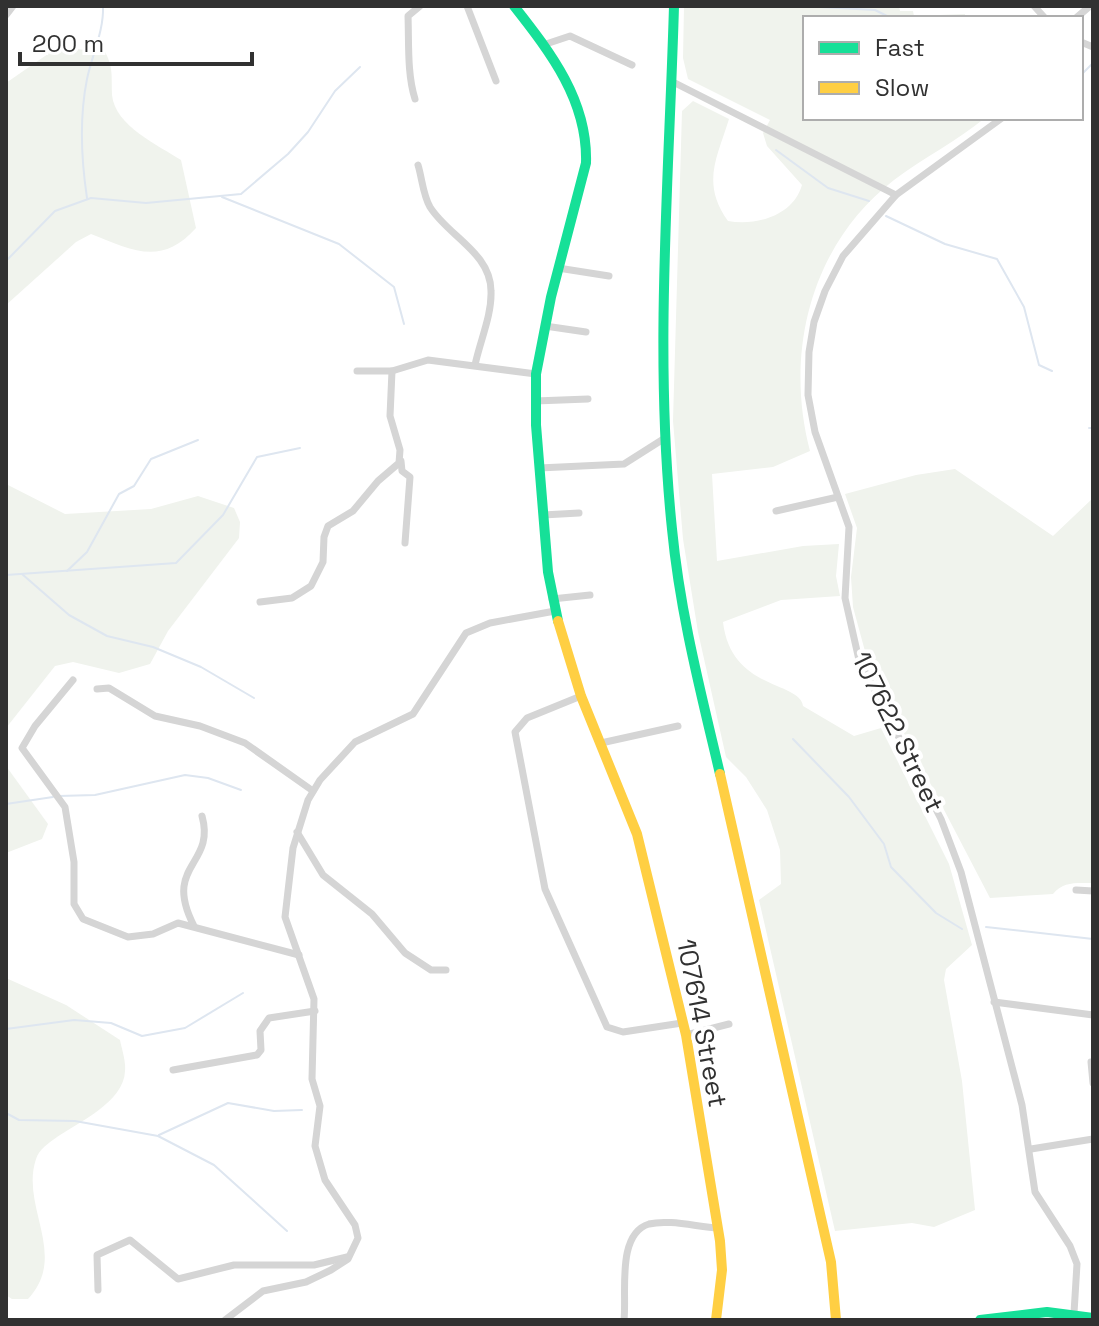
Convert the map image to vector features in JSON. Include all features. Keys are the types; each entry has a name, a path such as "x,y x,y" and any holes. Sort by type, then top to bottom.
{"street":[{"path":"6,15 13,6"},
{"path":"415,99 409,76 412,53 407,19 411,10 420,6"},
{"path":"467,6 496,81"},
{"name":"107614 Street","path":"514,6 543,45 576,103 588,141 584,173 558,268 536,374 543,515 554,605 581,696 637,834 686,1035 718,1228 722,1270 716,1320"},
{"path":"674,6 665,438 669,521 680,601 800,1115 831,1262 836,1320"},
{"path":"543,45 570,36 632,65"},
{"path":"673,82 896,195"},
{"name":"107622 Street","path":"999,120 896,195 843,256 825,291 811,338 810,410 849,527 845,598 859,660 941,819 961,872 1031,1149 1037,1199 1070,1246 1077,1264 1074,1313"},
{"path":"418,165 430,207 455,236 471,245 490,281 490,305 475,365"},
{"path":"558,268 609,276"},
{"path":"545,326 586,332"},
{"path":"357,371 392,371 422,360 536,374"},
{"path":"392,371 390,416 402,471 410,477 405,543"},
{"path":"535,401 588,399"},
{"path":"539,468 624,464 665,438"},
{"path":"260,602 292,598 311,586 323,562 324,537 328,526 353,511 378,481 399,463 401,456"},
{"path":"776,511 838,497"},
{"path":"543,515 579,513"},
{"path":"225,1320 263,1291 319,1278 349,1257 358,1238 355,1225 330,1191 315,1146 320,1106 312,1079 315,1011 285,917 297,832 313,791 362,737 413,714 466,633 490,623 590,595"},
{"path":"73,680 35,726 22,748 65,807 70,826 76,911 96,927 125,937 153,934 176,923 299,955"},
{"path":"97,689 109,688 155,716 200,726 245,743 313,791"},
{"path":"581,696 527,718 515,732 545,889 607,1027 623,1032 682,1023"},
{"path":"601,743 678,726"},
{"path":"194,926 181,895 185,877 206,836 202,816"},
{"path":"297,832 323,875 372,914 405,953 431,970 446,970"},
{"path":"1076,890 1093,891"},
{"path":"994,1002 1093,1015"},
{"path":"173,1070 257,1055 261,1050 261,1028 269,1018 315,1011"},
{"path":"686,1035 729,1024"},
{"path":"1091,1062 1093,1083"},
{"path":"1031,1149 1093,1139"},
{"path":"624,1320 627,1253 635,1234 651,1223 718,1228"},
{"path":"98,1290 97,1255 130,1240 178,1279 234,1265 314,1265 349,1257"},
{"path":"980,1320 1028,1312 1074,1313 1093,1318"}],"shaded area":[{"path":"684,6 899,6 900,11 913,11 914,16 803,16 803,120 982,120 894,180 865,206 842,235 824,268 811,302 803,339 800,376 810,451 773,467 712,474 717,561 803,546 839,544 836,576 840,596 781,600 723,622 738,661 751,672 799,698 803,706 854,736 881,728 949,864 972,945 946,969 944,980 962,1081 975,1210 934,1227 912,1223 835,1231 759,900 781,884 780,850 767,810 746,777 726,757 698,632 683,539 673,421 682,111 693,101 729,119 716,158 713,182 715,195 728,221 750,222 772,216 791,204 802,185 767,146 763,133 770,120 688,79 683,58"},
{"path":"965,14 965,16 914,16"},
{"path":"58,47 105,52 111,68 112,95 121,116 139,134 181,160 196,228 171,248 146,252 91,234 76,242 6,305 6,83"},
{"path":"955,469 1053,536 1093,498 1093,883 1066,885 1053,894 990,898 869,666 853,607 851,577 857,528 845,494 916,475"},
{"path":"6,484 65,514 151,509 198,496 234,508 240,522 239,538 168,631 150,664 119,673 73,662 55,666 6,728"},
{"path":"6,766 48,824 42,839 6,853"},
{"path":"6,978 66,1005 120,1040 125,1063 123,1082 109,1102 37,1155 34,1195 44,1248 44,1265 39,1282 28,1299 12,1299 6,1295"}],"waterway":[{"path":"87,198 82,153 83,109 87,79 102,25 103,6"},
{"path":"802,6 875,10 887,16"},
{"path":"1083,73 1093,63"},
{"path":"6,261 55,211 91,198 146,203 241,194 288,154 308,132 335,91 360,67"},
{"path":"776,150 828,188 869,201"},
{"path":"222,197 339,244 394,287 404,324"},
{"path":"886,216 945,244 997,259 1024,307 1039,365 1052,371"},
{"path":"67,571 87,552 119,494 134,486 151,459 198,440"},
{"path":"6,575 176,563 223,515 257,457 300,448"},
{"path":"22,574 69,615 107,636 153,647 201,667 254,698"},
{"path":"793,739 849,797 884,844 891,867 936,913 962,929"},
{"path":"59,796 95,795 185,775 208,778 241,790"},
{"path":"6,804 53,797"},
{"path":"986,927 1093,939"},
{"path":"6,1029 74,1020 111,1023 142,1036 185,1028 243,993"},
{"path":"159,1135 228,1103 274,1111 302,1110"},
{"path":"6,1113 19,1120 75,1121 158,1136 214,1165 287,1231"}],"traffic: fast":[{"path":"514,6 565,79 581,119 585,140 586,163 551,297 536,374 536,425 548,572 558,621"},
{"path":"674,6 663,333 667,464 680,591 720,774"},
{"path":"980,1320 1047,1312 1093,1318"}],"traffic: slow":[{"path":"558,621 581,696 637,834 686,1035 720,1241 722,1270 716,1320"},
{"path":"720,774 831,1262 836,1320"}]}
